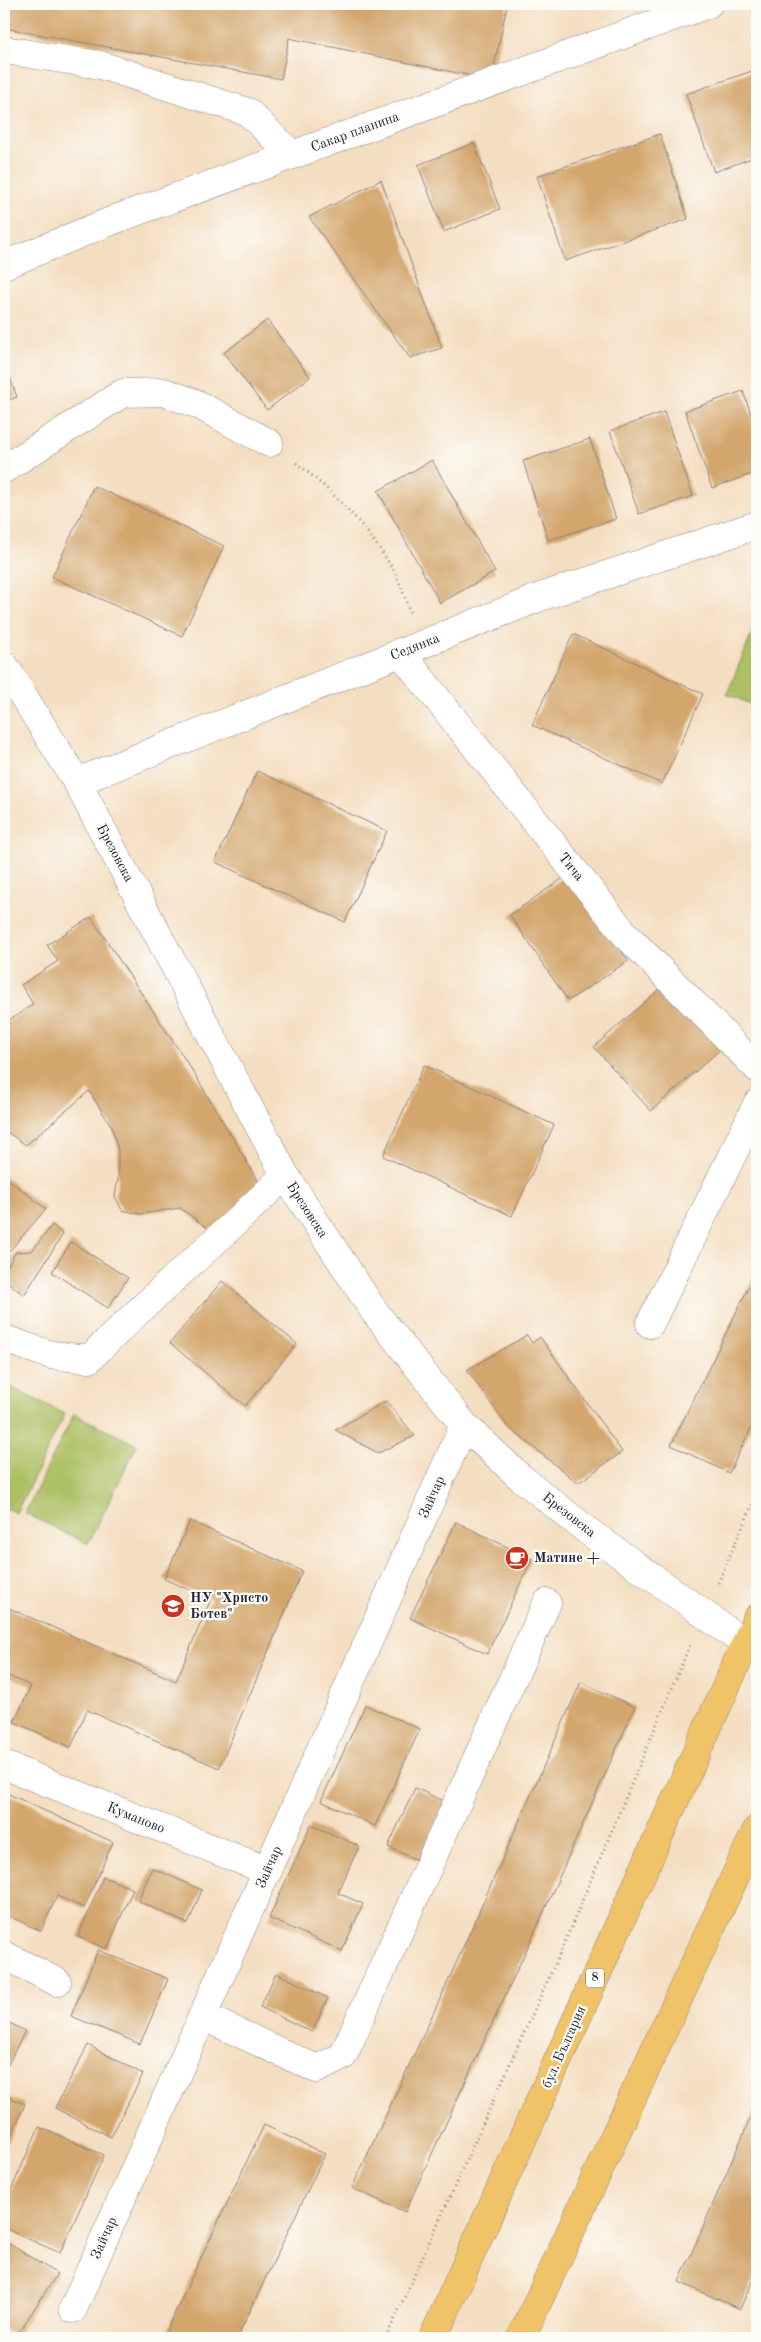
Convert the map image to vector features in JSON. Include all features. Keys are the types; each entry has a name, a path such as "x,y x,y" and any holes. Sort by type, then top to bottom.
{"main road":[{"name":"бул. България","path":"433,2338 757,1618"},
{"path":"521,2338 757,1829"}],"street":[{"name":"Сакар планина","path":"4,265 116,219 708,4"},
{"path":"4,50 100,65 248,112 292,155"},
{"path":"4,469 124,393 164,392 197,404 269,444"},
{"name":"Седянка","path":"77,782 543,596 757,525"},
{"name":"Тича","path":"411,648 624,933 757,1068"},
{"name":"Брезовска","path":"4,665 77,782 285,1175 374,1311 464,1425 520,1477 589,1532 746,1644"},
{"path":"650,1324 757,1104"},
{"path":"4,1339 51,1355 89,1359 218,1241 285,1175"},
{"name":"Зайчар","path":"73,2309 464,1425"},
{"path":"202,2016 317,2069 343,2056 547,1603"},
{"name":"Куманово","path":"4,1765 268,1871"},
{"path":"4,1955 57,1982"}],"path":[{"path":"269,444 304,469 339,501 376,543 397,578 411,648"},
{"path":"386,2338 561,1951 757,1494"}],"green space":[{"path":"757,621 757,707 727,694"},
{"path":"4,1384 65,1414 16,1513 4,1507"},
{"path":"74,1414 137,1445 88,1544 25,1513"}],"building":[{"path":"4,4 284,4 295,6 295,4 499,4 507,6 491,80 289,38 281,79 4,28"},
{"path":"752,71 757,86 757,156 714,172 686,94"},
{"path":"660,134 688,219 565,261 537,176"},
{"path":"474,143 500,209 444,232 418,165"},
{"path":"381,180 442,348 410,358 309,217"},
{"path":"267,320 310,377 267,410 224,353"},
{"path":"4,362 17,397 4,402"},
{"path":"743,391 757,432 757,472 712,488 685,411"},
{"path":"664,412 693,496 639,514 610,431"},
{"path":"590,439 616,519 548,540 523,461"},
{"path":"432,460 495,572 440,603 378,491"},
{"path":"94,486 224,546 182,636 52,577"},
{"path":"573,634 703,694 662,784 532,725"},
{"path":"257,771 387,831 345,922 215,862"},
{"path":"569,874 628,961 568,1001 510,915"},
{"path":"91,917 194,1073 260,1184 213,1232 180,1208 140,1214 122,1210 115,1196 118,1180 118,1150 112,1127 89,1091 26,1145 4,1130 4,1024 33,1004 21,985 58,961 47,945"},
{"path":"664,985 722,1048 651,1111 594,1047"},
{"path":"424,1065 554,1125 512,1216 383,1156"},
{"path":"4,1176 46,1209 6,1255 4,1252"},
{"path":"52,1225 63,1234 24,1295 4,1279 4,1272 16,1252 32,1251"},
{"path":"71,1242 128,1278 108,1308 52,1272"},
{"path":"757,1270 757,1416 729,1473 671,1445"},
{"path":"222,1281 297,1344 245,1406 170,1343"},
{"path":"527,1335 532,1343 540,1337 622,1452 578,1483 508,1427 467,1370"},
{"path":"386,1401 415,1436 378,1453 335,1430"},
{"path":"190,1521 302,1571 219,1768 87,1710 71,1747 14,1722 31,1686 4,1674 4,1606 176,1681 211,1599 164,1579"},
{"path":"456,1522 532,1559 487,1654 410,1618"},
{"path":"581,1682 635,1707 536,1929 405,2212 352,2188 446,1986"},
{"path":"365,1705 420,1729 375,1826 321,1801"},
{"path":"415,1788 446,1802 419,1861 388,1847"},
{"path":"4,1792 113,1842 84,1908 57,1896 41,1931 4,1914"},
{"path":"311,1825 359,1846 338,1893 363,1904 342,1951 269,1918"},
{"path":"152,1868 202,1890 188,1924 138,1901"},
{"path":"103,1877 133,1889 107,1949 78,1937"},
{"path":"98,1950 168,1979 140,2044 71,2016"},
{"path":"276,1973 328,1998 312,2032 260,2007"},
{"path":"4,2020 25,2031 4,2072"},
{"path":"88,2045 143,2074 111,2137 55,2108"},
{"path":"4,2095 25,2104 8,2143 4,2141"},
{"path":"757,2103 757,2270 740,2309 679,2282"},
{"path":"264,2125 325,2154 237,2338 163,2338"},
{"path":"39,2127 104,2155 60,2253 4,2228 4,2206"},
{"path":"5,2241 57,2274 16,2337 4,2329"}],"place":[{"name":"Матине +","path":"517,1558"},
{"name":"НУ \"Христо Ботев\"","path":"173,1606"}]}
